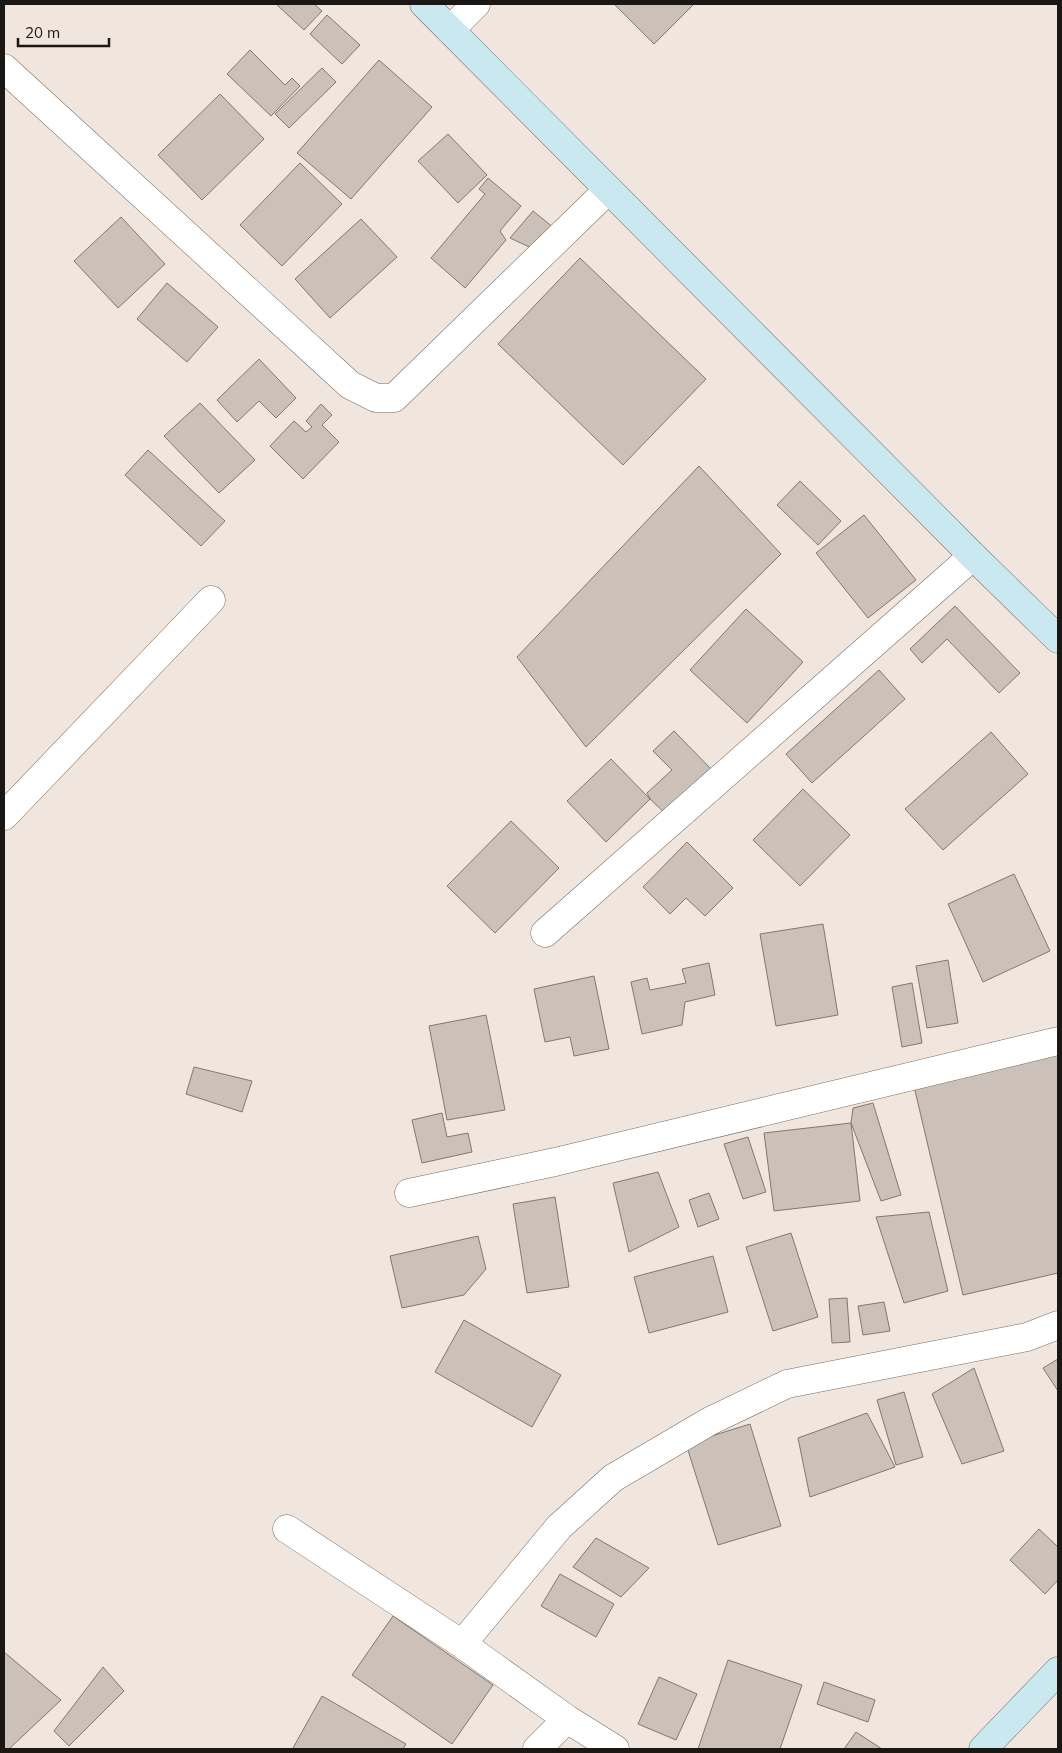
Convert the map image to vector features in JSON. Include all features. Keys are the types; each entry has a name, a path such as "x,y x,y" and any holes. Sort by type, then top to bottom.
{"street":[{"path":"424,4 973,556 1058,639"},
{"path":"450,30 476,4"},
{"path":"4,68 350,385 376,398 394,398 608,190"},
{"path":"545,933 973,556"},
{"path":"4,816 210,600"},
{"path":"409,1193 555,1162 1058,1041"},
{"path":"462,1644 553,1534 613,1478 710,1421 786,1384 1027,1337 1058,1325"},
{"path":"287,1529 462,1644 567,1719 614,1749"},
{"path":"983,1749 1058,1671"},
{"path":"537,1749 567,1719"}],"building":[{"path":"276,4 314,4 322,11 304,30"},
{"path":"614,4 694,4 654,44"},
{"path":"327,15 360,45 342,64 310,34"},
{"path":"250,50 285,85 292,78 300,86 271,116 227,74"},
{"path":"379,60 432,107 351,199 297,153"},
{"path":"322,68 336,82 289,128 275,114"},
{"path":"220,94 264,139 202,200 158,155"},
{"path":"448,134 487,175 458,203 418,161"},
{"path":"300,163 342,204 282,266 240,225"},
{"path":"488,178 521,206 500,231 506,240 465,288 431,258 485,194 479,189"},
{"path":"533,211 554,228 536,250 510,238"},
{"path":"121,217 165,264 118,308 74,261"},
{"path":"361,219 397,257 330,318 295,279"},
{"path":"580,258 706,379 623,465 498,344"},
{"path":"167,283 218,327 187,362 137,319"},
{"path":"259,359 296,398 276,418 259,401 237,422 217,400"},
{"path":"200,403 255,460 219,493 164,436"},
{"path":"321,404 332,415 322,425 339,442 303,479 270,446 294,421 306,432 312,427 306,421"},
{"path":"148,450 225,521 201,546 125,475"},
{"path":"699,466 781,554 586,747 517,657"},
{"path":"800,481 841,521 818,545 777,505"},
{"path":"864,515 916,580 868,618 816,553"},
{"path":"955,606 1020,673 999,693 947,639 922,663 910,649"},
{"path":"746,609 803,662 747,723 690,670"},
{"path":"879,670 905,699 812,783 786,754"},
{"path":"674,731 712,770 666,814 650,799 647,793 672,770 653,751"},
{"path":"991,732 1028,774 943,850 905,809"},
{"path":"611,759 650,799 606,842 567,801"},
{"path":"803,789 850,835 800,886 753,840"},
{"path":"511,821 559,868 495,933 447,886"},
{"path":"687,842 733,888 705,916 686,898 670,914 643,887"},
{"path":"1014,874 1050,951 983,982 948,904"},
{"path":"823,924 838,1015 776,1026 760,934"},
{"path":"948,960 958,1023 927,1028 916,966"},
{"path":"709,963 715,995 685,1002 682,1025 642,1034 631,982 647,978 650,990 686,983 682,969"},
{"path":"594,976 609,1049 574,1056 570,1037 545,1042 534,989"},
{"path":"912,983 922,1043 902,1047 892,987"},
{"path":"486,1015 505,1110 447,1120 429,1026"},
{"path":"1058,1048 1058,1273 963,1295 913,1082"},
{"path":"194,1067 252,1081 242,1112 186,1094"},
{"path":"873,1103 901,1195 881,1201 851,1123 853,1108"},
{"path":"442,1113 447,1137 468,1133 472,1152 422,1163 412,1120"},
{"path":"851,1123 860,1201 774,1211 764,1133"},
{"path":"748,1137 766,1192 743,1199 724,1144"},
{"path":"658,1172 679,1227 629,1252 613,1183"},
{"path":"709,1193 719,1219 698,1227 689,1200"},
{"path":"555,1197 569,1287 527,1293 513,1204"},
{"path":"929,1212 948,1291 904,1303 876,1217"},
{"path":"791,1233 818,1317 773,1331 746,1247"},
{"path":"478,1236 486,1269 464,1295 402,1308 390,1256"},
{"path":"713,1256 728,1312 649,1333 634,1277"},
{"path":"847,1298 850,1342 832,1343 829,1299"},
{"path":"884,1302 890,1331 863,1335 858,1306"},
{"path":"464,1320 561,1375 532,1427 435,1372"},
{"path":"1058,1359 1058,1391 1043,1368"},
{"path":"974,1368 1004,1451 962,1464 932,1394"},
{"path":"904,1392 923,1457 896,1465 877,1400"},
{"path":"867,1413 895,1467 810,1497 798,1438"},
{"path":"750,1424 781,1526 718,1545 686,1444"},
{"path":"1039,1529 1058,1547 1058,1580 1045,1594 1010,1560"},
{"path":"596,1538 649,1568 621,1597 573,1567"},
{"path":"560,1574 614,1604 596,1637 541,1606"},
{"path":"393,1616 493,1685 452,1744 352,1675"},
{"path":"4,1652 61,1700 9,1749 4,1749"},
{"path":"728,1660 802,1685 780,1749 698,1749"},
{"path":"103,1667 124,1691 69,1746 54,1731"},
{"path":"659,1677 697,1694 676,1740 638,1724"},
{"path":"824,1682 875,1700 868,1722 817,1704"},
{"path":"322,1696 406,1744 403,1749 293,1748"},
{"path":"856,1732 882,1749 844,1749"}]}
